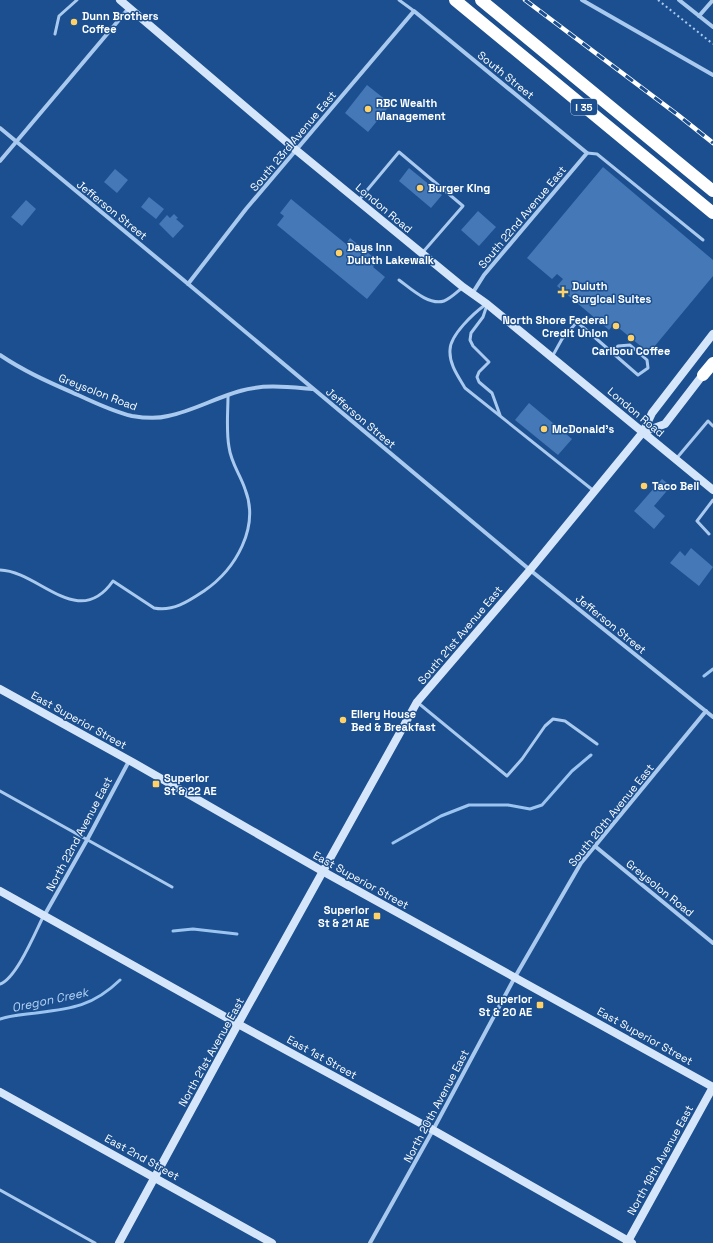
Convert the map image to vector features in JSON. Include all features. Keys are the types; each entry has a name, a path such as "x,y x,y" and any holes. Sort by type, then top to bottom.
{"highway":[{"name":"I 35","path":"455,0 713,213"},
{"name":"I 35","path":"481,0 713,191"},
{"path":"703,375 713,363"}],"street":[{"name":"London Road","path":"120,0 296,150 463,288 487,304 552,356 713,490"},
{"path":"582,0 713,75"},
{"path":"679,0 713,27"},
{"path":"699,16 713,0"},
{"path":"0,161 129,8"},
{"name":"South 23rd Avenue East","path":"188,284 246,209 414,11"},
{"name":"South Street","path":"414,11 587,153"},
{"name":"Jefferson Street","path":"0,128 530,570 713,717"},
{"name":"South 22nd Avenue East","path":"472,294 484,275 587,153"},
{"name":"South 21st Avenue East","path":"324,872 417,702 530,570 643,432 652,414 713,334"},
{"name":"Greysolon Road","path":"0,355 43,380 132,416 157,418 167,416 191,410 228,395 253,388 268,387 313,389"},
{"path":"643,432 665,424 703,375 713,358"},
{"name":"East Superior Street","path":"0,689 130,760 324,872 713,1087"},
{"name":"South 20th Avenue East","path":"515,977 581,864 596,848 706,712"},
{"name":"North 22nd Avenue East","path":"44,916 130,760"},
{"name":"Greysolon Road","path":"596,848 713,943"},
{"name":"North 21st Avenue East","path":"119,1243 238,1024 324,872"},
{"name":"East 1st Street","path":"0,891 238,1024 434,1130 629,1242"},
{"name":"North 20th Avenue East","path":"370,1243 434,1130 515,977"},
{"name":"North 19th Avenue East","path":"629,1242 713,1087"},
{"name":"East 2nd Street","path":"0,1092 272,1243"}],"lane":[{"path":"55,34 59,16 77,0"},
{"path":"399,0 414,11"},
{"path":"358,201 399,152 463,206 422,254"},
{"path":"587,153 597,154 703,240"},
{"path":"399,280 418,294 438,302 446,301 463,288"},
{"path":"487,304 484,317 471,333 470,340 472,346 490,362 479,372 477,377 479,382 492,393 501,416"},
{"path":"487,304 476,311 462,326 453,339 450,349 455,372 465,388 594,491"},
{"path":"552,356 562,339 577,322 638,375 648,368 647,360 630,345 618,346 612,352"},
{"path":"0,570 16,572 55,593 83,602 98,596 108,589 113,581 154,608 161,609 175,607 191,600 208,589 228,570 239,553 250,518 245,489 233,464 228,446 228,395"},
{"path":"676,459 708,421 713,426"},
{"path":"709,534 697,520 713,500"},
{"path":"417,702 507,776 522,759 545,726 553,719 565,721 597,744"},
{"path":"0,791 172,887"},
{"path":"0,984 9,979 13,973 44,916"},
{"path":"0,1190 95,1243"}],"path":[{"path":"658,0 713,44"}],"building":[{"name":"RBC Wealth Management","path":"367,85 391,104 368,132 345,113"},
{"path":"603,167 713,260 713,276 649,353 614,324 609,330 557,286 563,279 557,274 552,279 527,258"},
{"name":"Burger King","path":"409,168 442,195 431,208 399,181"},
{"path":"115,169 128,180 117,193 104,182"},
{"path":"149,197 164,209 156,219 141,207"},
{"name":"Days Inn Duluth Lakewalk","path":"291,199 346,244 350,238 378,261 373,267 385,277 367,299 277,225 284,216 280,213"},
{"path":"26,200 36,209 22,226 11,217"},
{"path":"478,211 496,227 479,246 461,230"},
{"path":"174,214 178,218 176,219 184,226 173,238 159,224 167,215 170,218"},
{"name":"McDonald's","path":"529,403 572,439 558,455 515,420"},
{"path":"662,479 671,486 654,506 665,516 654,529 634,511"},
{"path":"691,548 713,567 699,586 670,563 680,551 685,556"}],"waterway":[{"name":"Oregon Creek","path":"704,676 713,669"},
{"name":"Oregon Creek","path":"393,843 441,816 469,805 508,805 530,809 542,805 572,771 591,755"},
{"name":"Oregon Creek","path":"173,931 193,929 237,934"},
{"name":"Oregon Creek","path":"0,1019 77,1006 98,997 120,980"}],"railway":[{"path":"525,0 713,143"}],"place":[{"name":"Dunn Brothers Coffee","path":"74,22"},
{"name":"RBC Wealth Management","path":"368,109"},
{"name":"Burger King","path":"420,188"},
{"name":"Days Inn Duluth Lakewalk","path":"339,253"},
{"name":"Duluth Surgical Suites","path":"563,292"},
{"name":"North Shore Federal Credit Union","path":"616,326"},
{"name":"Caribou Coffee","path":"631,338"},
{"name":"McDonald's","path":"544,429"},
{"name":"Taco Bell","path":"644,486"},
{"name":"Ellery House Bed & Breakfast","path":"343,720"},
{"name":"Superior St & 22 AE","path":"156,784"},
{"name":"Superior St & 21 AE","path":"377,916"},
{"name":"Superior St & 20 AE","path":"540,1005"}]}
